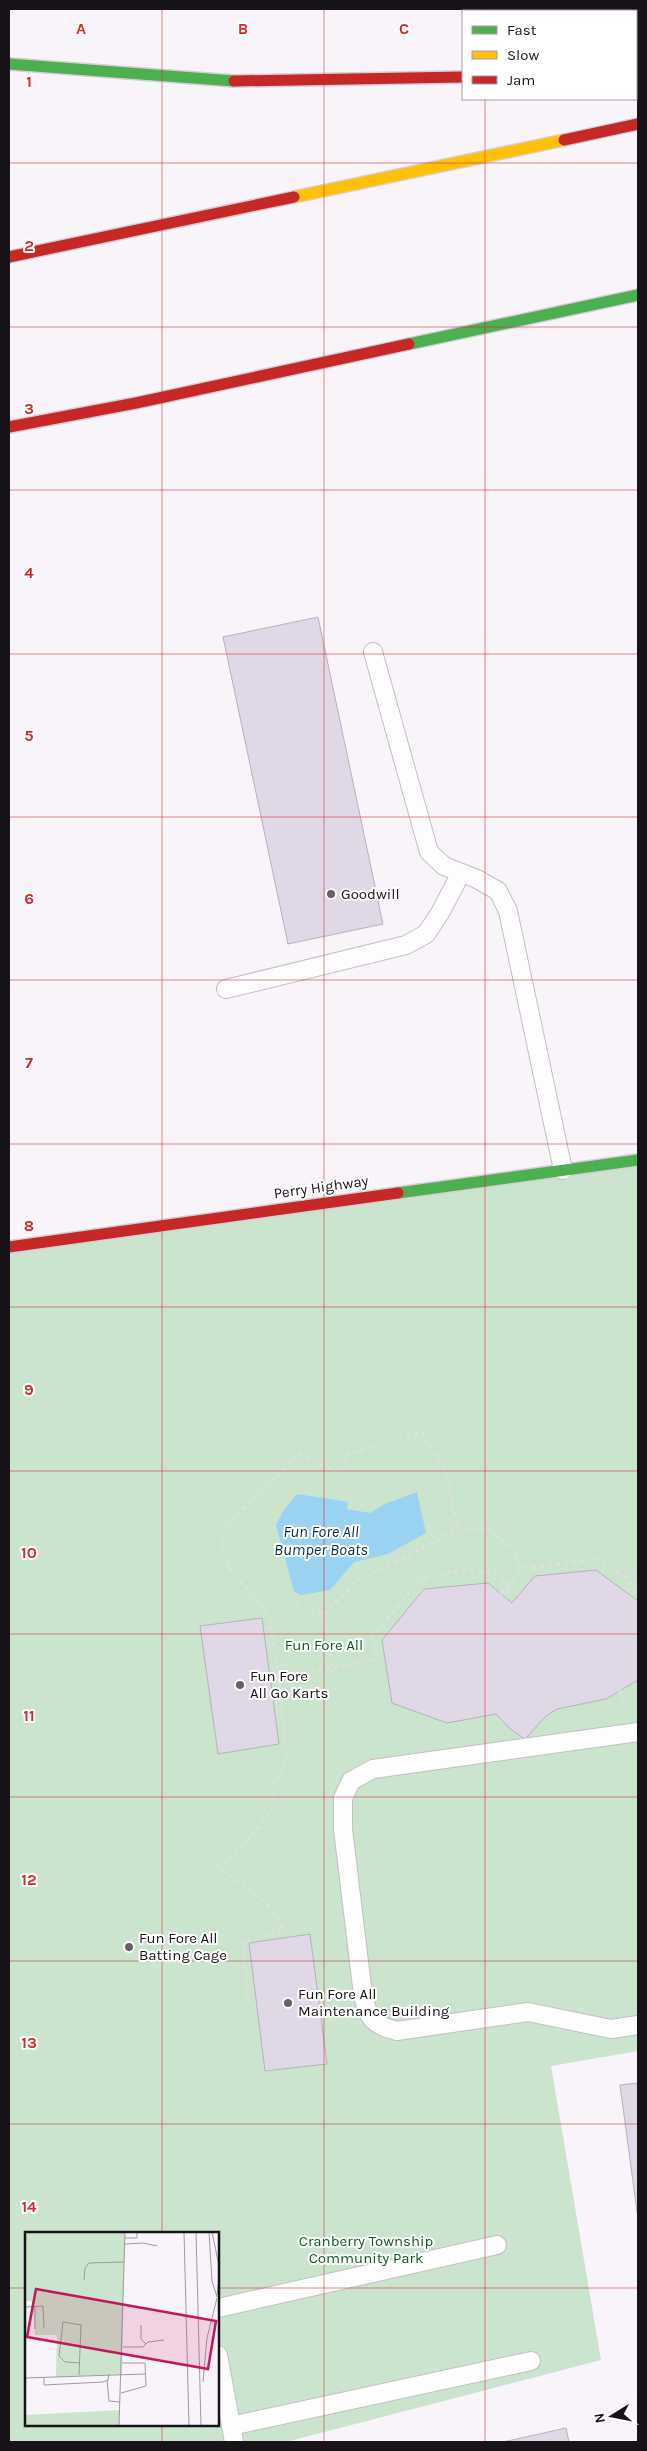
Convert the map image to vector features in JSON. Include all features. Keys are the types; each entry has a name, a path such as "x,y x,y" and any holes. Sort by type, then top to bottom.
{"main road":[{"path":"9,64 241,82 462,77"},
{"path":"9,257 638,124"},
{"path":"9,427 146,401 638,295"},
{"name":"Perry Highway","path":"9,1247 638,1160"}],"lane":[{"path":"373,652 429,852 444,866 477,878 498,891 508,911 563,1170"},
{"path":"226,988 406,945 426,934 461,872"},
{"path":"638,1732 373,1769 351,1781 343,1798 343,1829 363,1996 368,2015 378,2026 396,2031 528,2012 611,2028 638,2025"},
{"path":"219,2308 497,2245"},
{"path":"219,2360 233,2434 531,2361"}],"path":[{"path":"248,2001 243,1942 282,1931 281,1923 258,1896 218,1867 248,1840 271,1812 274,1788 286,1754 279,1677 269,1616 231,1570 223,1553 224,1527 288,1466 298,1453 339,1474 348,1454 422,1432 447,1475 457,1528"},
{"path":"324,1614 359,1579 407,1557 457,1528 488,1529 514,1550 521,1569"},
{"path":"521,1569 598,1559 625,1578 638,1592"},
{"path":"502,1594 512,1584 521,1569"},
{"path":"625,1578 638,1569"},
{"path":"279,1677 376,1659 373,1635 421,1579 466,1570 494,1573 512,1584"},
{"path":"284,1594 296,1605 324,1614"},
{"path":"324,1614 332,1668"}],"green space":[{"name":"Fun Fore All","path":"638,1160 638,2051 551,2066 601,2360 286,2442 9,2442 9,1247"}],"water":[{"name":"Fun Fore All Bumper Boats","path":"417,1492 426,1533 388,1554 354,1562 330,1590 301,1595 294,1591 276,1525 283,1511 297,1494 348,1502 347,1509 370,1513 385,1504"}],"building":[{"path":"318,617 383,924 288,944 223,637"},
{"path":"596,1570 638,1601 638,1680 606,1699 557,1709 546,1716 525,1739 510,1729 496,1714 447,1723 392,1703 382,1640 424,1589 488,1583 512,1603 535,1576"},
{"name":"Fun Fore All Go Karts","path":"262,1618 279,1744 218,1754 200,1626"},
{"name":"Fun Fore All Maintenance Building","path":"310,1934 327,2064 265,2071 249,1943"},
{"path":"638,2083 638,2219 620,2085"},
{"path":"566,2428 569,2442 503,2442"}],"traffic: fast":[{"path":"9,64 234,81"},
{"path":"409,344 638,295"},
{"path":"398,1193 638,1160"}],"traffic: slow":[{"path":"294,197 564,140"}],"traffic: jam":[{"path":"234,81 462,77"},
{"path":"564,140 638,124"},
{"path":"9,257 294,197"},
{"path":"9,427 136,403 409,344"},
{"path":"9,1247 398,1193"}],"place":[{"name":"Goodwill","path":"331,894"},
{"name":"Fun Fore All Go Karts","path":"240,1685"},
{"name":"Fun Fore All Batting Cage","path":"129,1947"},
{"name":"Fun Fore All Maintenance Building","path":"288,2003"}],"park label":[{"name":"Cranberry Township Community Park","path":"366,2250"}]}
